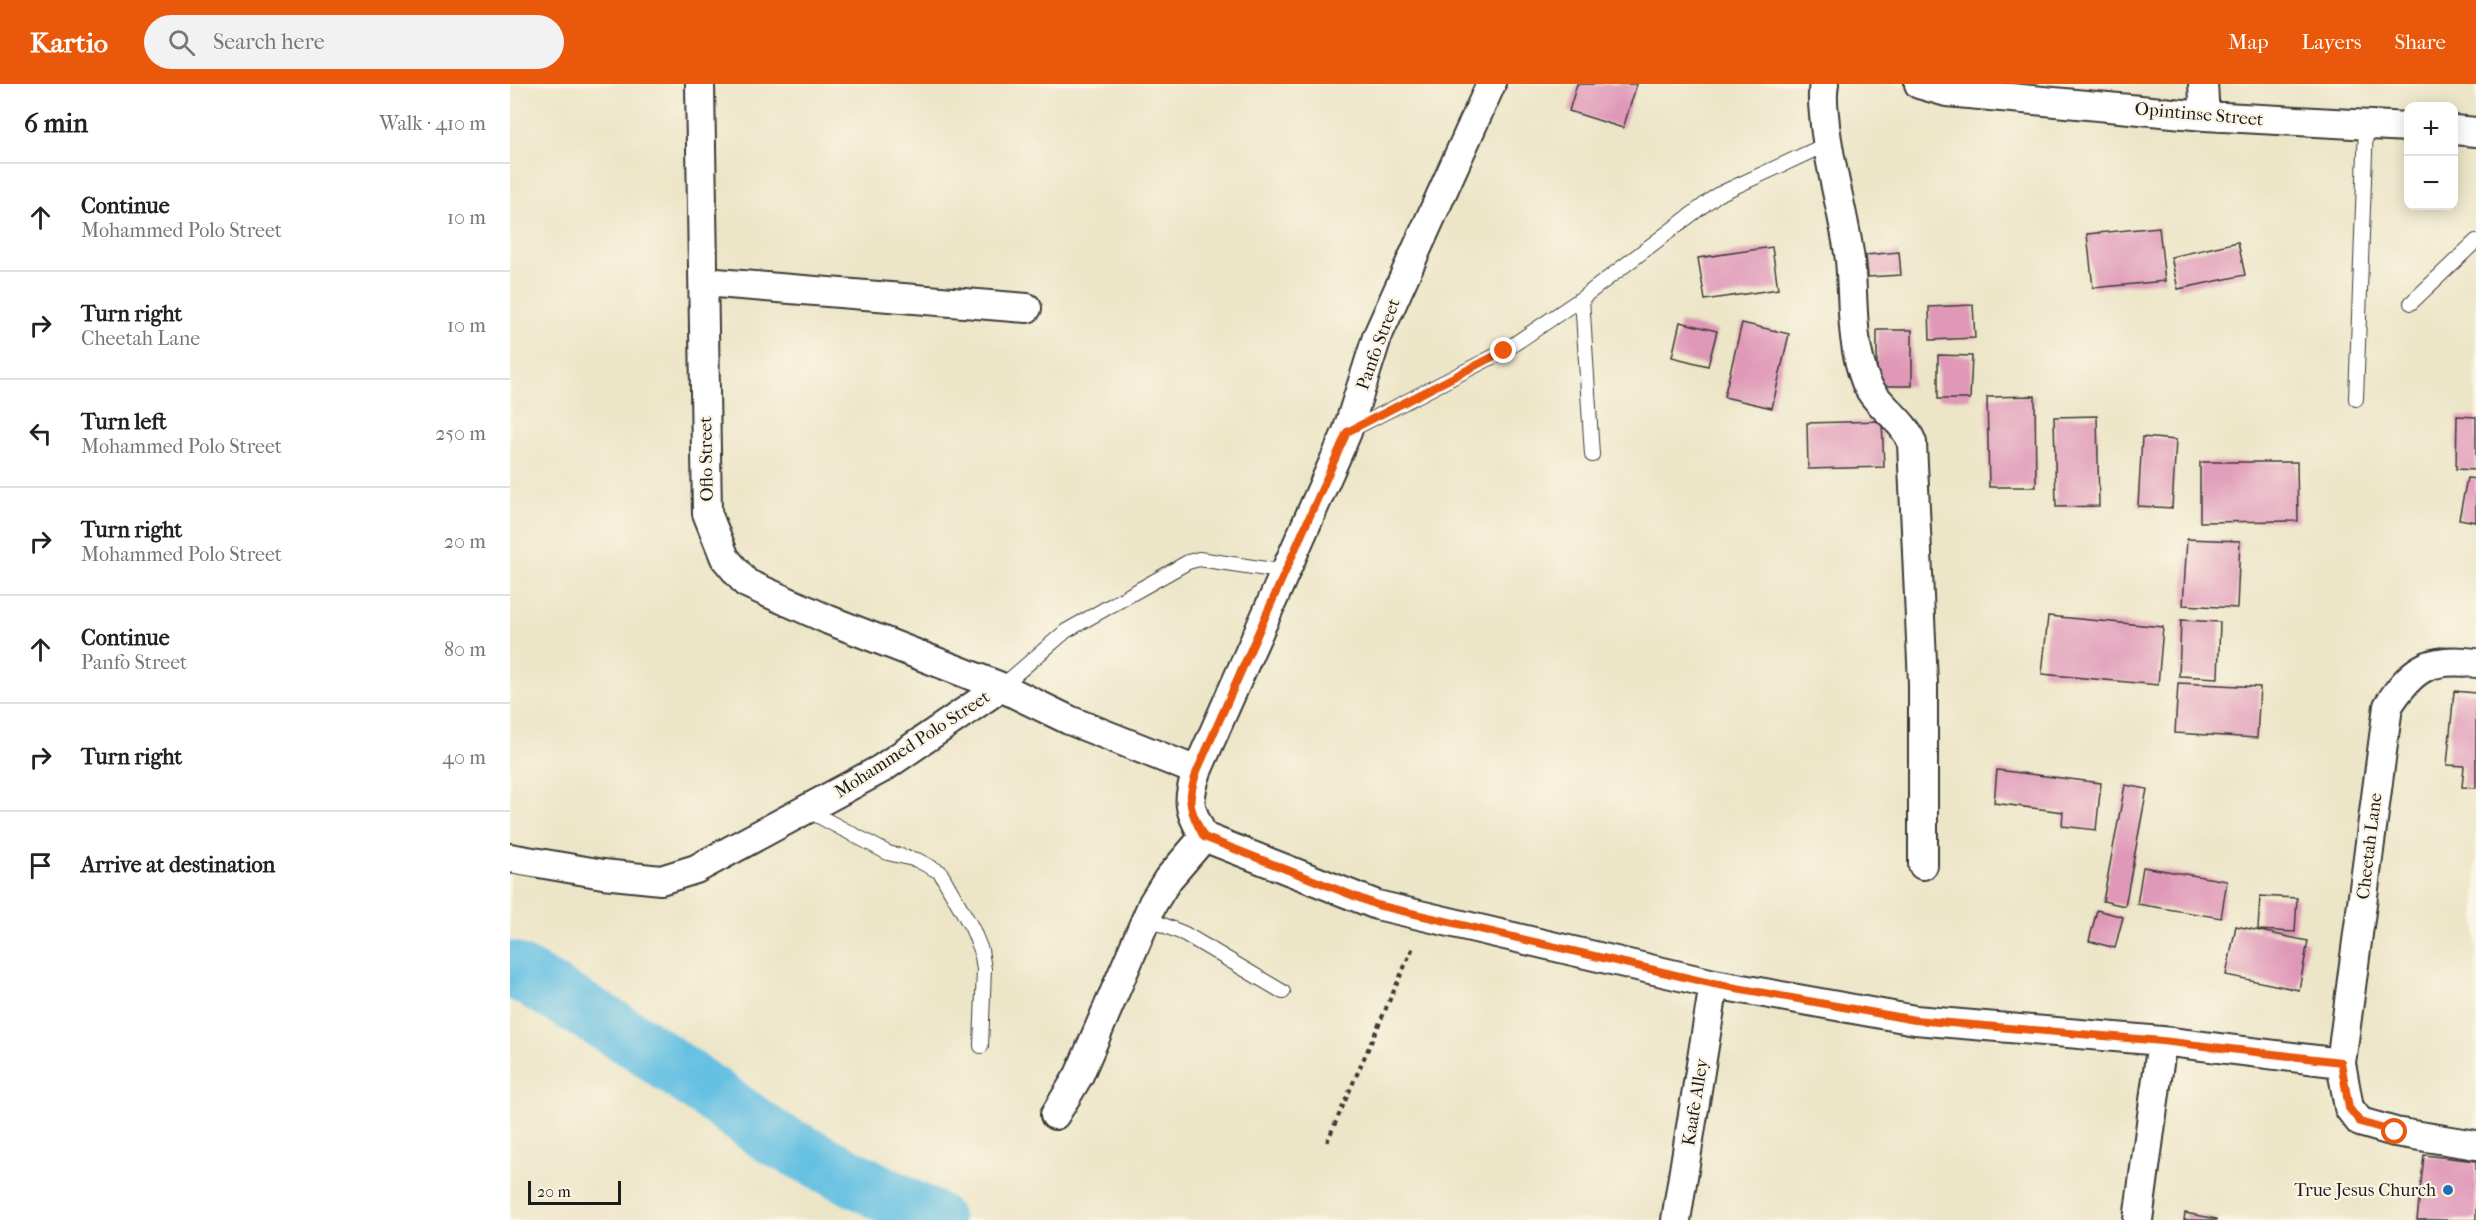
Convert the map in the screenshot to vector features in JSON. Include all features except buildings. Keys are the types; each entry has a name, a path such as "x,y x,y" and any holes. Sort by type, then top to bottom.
{"street":[{"name":"Oflo Street","path":"700,84 707,513 725,558 746,583 830,620 1001,687"},
{"name":"Panfo Street","path":"1197,771 1347,432 1377,338 1491,84"},
{"path":"1824,84 1822,96 1827,144 1850,261 1851,311 1861,369 1872,394 1903,426 1912,443 1923,683 1923,866"},
{"name":"Opintinse Street","path":"1919,84 2205,116 2404,127"},
{"path":"2203,84 2205,116"},
{"path":"2458,130 2476,132"},
{"path":"704,282 1027,309"},
{"name":"Cheetah Lane","path":"2476,663 2450,659 2431,663 2413,675 2399,689 2388,706 2341,1062 2349,1108 2360,1122 2395,1132 2476,1145"},
{"name":"Mohammed Polo Street","path":"510,858 603,874 661,880 696,869 881,769 1001,687 1079,724 1197,771"},
{"path":"1197,771 1189,796 1192,815 1204,837 1377,905 1714,984 1915,1020 2162,1041 2341,1062"},
{"path":"1055,1115 1079,1075 1146,918 1168,879 1204,837"},
{"name":"Kaafe Alley","path":"1676,1220 1714,984"},
{"path":"2138,1220 2162,1041"}],"lane":[{"path":"2356,399 2366,124"},
{"path":"1347,432 1504,351 1582,298 1718,195 1827,144"},
{"path":"2411,303 2476,241"},
{"path":"1582,298 1592,455"},
{"path":"1001,687 1066,631 1188,562 1199,560 1287,572"},
{"path":"807,810 888,853 917,860 940,872 972,928 981,950 984,969 981,1046"},
{"path":"1146,918 1185,934 1283,992"}],"path":[{"path":"1327,1142 1426,917"}],"waterway":[{"path":"510,969 642,1045 772,1137 935,1220"}],"place":[{"name":"True Jesus Church","path":"2448,1190"}],"route":[{"path":"1504,351 1347,432 1197,771 1189,796 1192,815 1204,837 1377,905 1714,984 1915,1020 2162,1041 2341,1062 2349,1108 2360,1122 2395,1132"}]}
